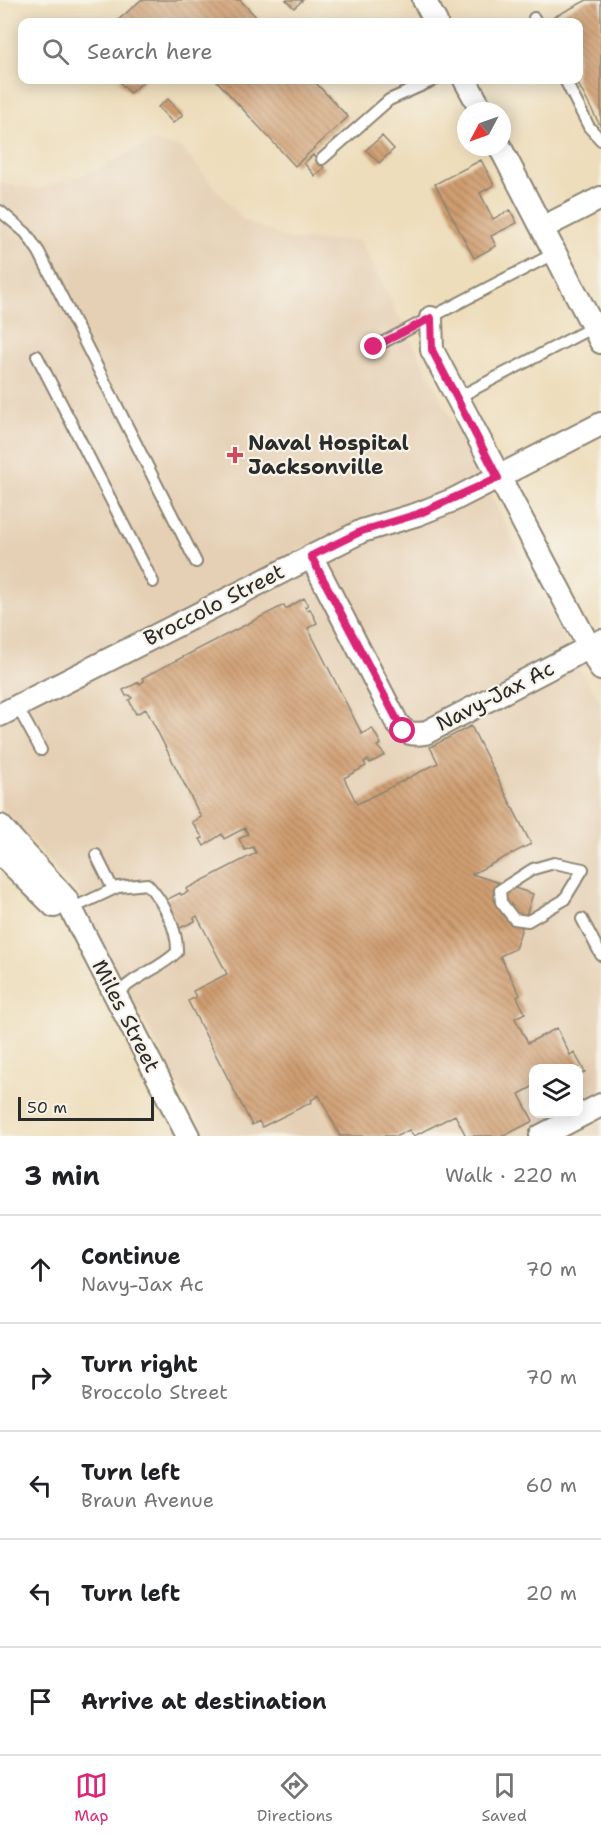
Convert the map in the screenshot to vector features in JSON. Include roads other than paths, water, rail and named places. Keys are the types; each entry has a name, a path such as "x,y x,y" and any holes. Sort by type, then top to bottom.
{"street":[{"path":"424,0 434,18"},
{"path":"467,84 477,102"},
{"path":"505,156 597,334"},
{"path":"542,228 601,198"},
{"path":"431,318 432,350 498,478 595,644 601,669"},
{"path":"498,478 601,424"},
{"name":"Broccolo Street","path":"9,710 362,531 418,514 498,478"},
{"name":"Navy-Jax Ac","path":"311,556 387,703 403,731 413,735 425,733 595,644"},
{"name":"Miles Street","path":"0,826 66,899 188,1136"},
{"name":"Miles Street","path":"0,853 75,919"},
{"path":"541,1136 601,1105"}],"lane":[{"path":"322,159 389,100 425,84"},
{"path":"567,84 589,127 600,138"},
{"path":"0,211 26,233 39,252 196,562"},
{"path":"374,347 555,253"},
{"path":"457,398 597,334"},
{"path":"38,356 153,582"},
{"path":"9,710 41,750"},
{"path":"96,855 113,889"},
{"path":"554,863 583,869 564,900 528,921 514,919 501,902 500,890 506,884 542,864 554,863"},
{"path":"75,919 113,889 127,884 147,884 154,892 177,939 177,952 171,958 129,981 115,996"},
{"path":"582,919 601,955"}],"place":[{"name":"Naval Hospital Jacksonville","path":"235,455"}]}
